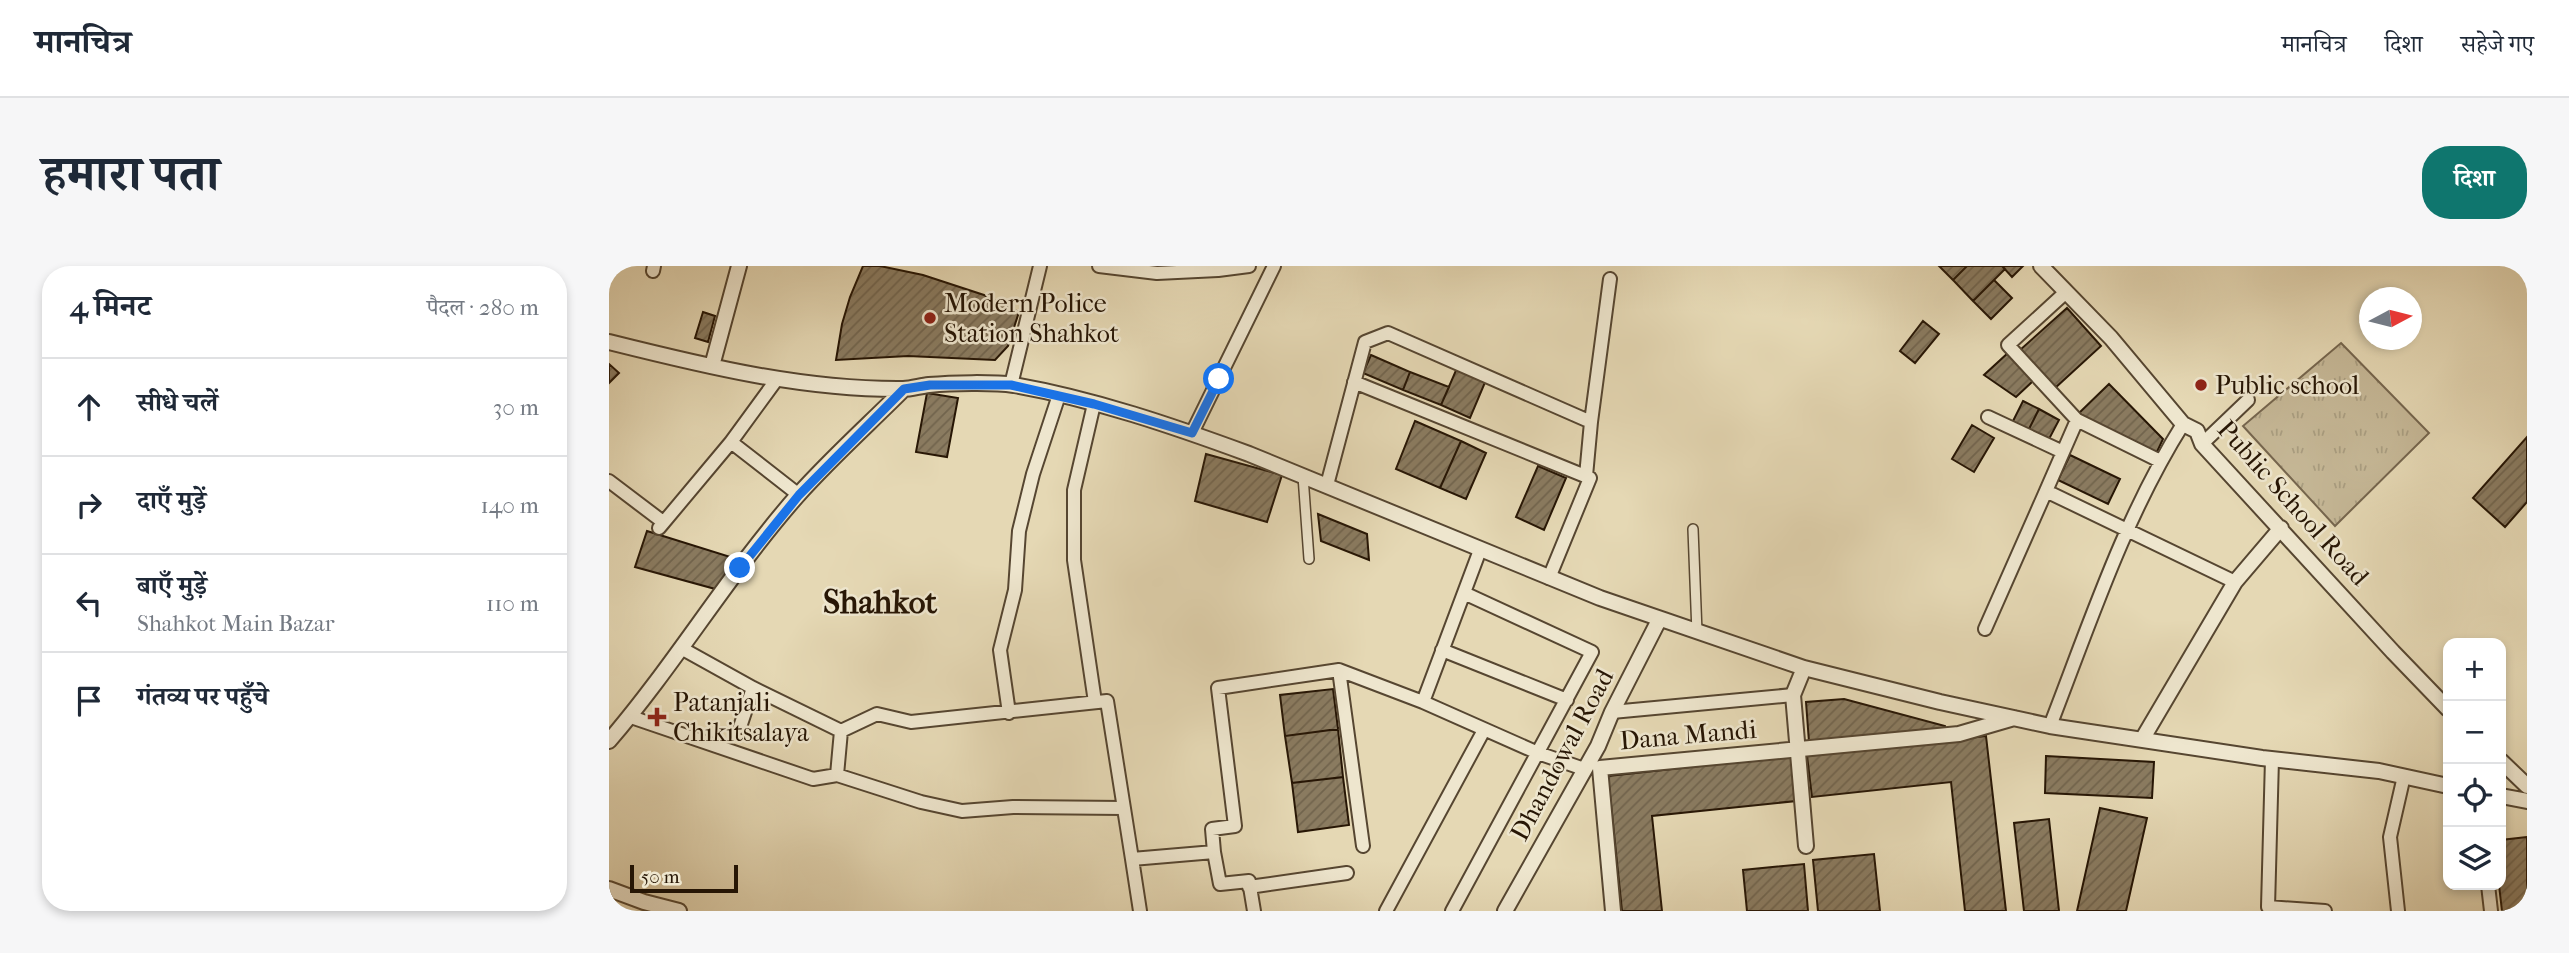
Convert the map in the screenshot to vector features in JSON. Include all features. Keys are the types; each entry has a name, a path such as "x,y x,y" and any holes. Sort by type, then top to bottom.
{"street":[{"path":"712,366 739,266"},
{"path":"1011,385 1040,266"},
{"path":"1105,267 1157,273 1249,266"},
{"path":"1192,433 1274,266"},
{"name":"Public School Road","path":"2041,266 2111,338 2183,424 2197,432 2202,444 2443,704"},
{"path":"1586,476 1610,279"},
{"path":"2066,292 2008,345 2077,420 2160,461"},
{"path":"1327,485 1365,342 1388,333 1591,422"},
{"path":"609,342 777,379 904,389 930,385 1011,385 1094,404 1192,433 1327,485 1549,578 1659,620 1804,668 2050,726 2272,759 2379,771 2443,785"},
{"path":"609,481 661,525 731,442 777,379"},
{"path":"1354,382 1590,478 1549,578"},
{"path":"609,740 631,717 799,495 904,389"},
{"path":"1009,713 1000,650 1016,590 1019,531 1033,474 1059,396"},
{"path":"2202,444 2248,400"},
{"path":"1094,404 1074,490 1074,561 1095,702"},
{"path":"1988,417 2063,452"},
{"path":"1985,629 2077,420"},
{"path":"2050,726 2126,529 2160,461 2183,424"},
{"path":"731,442 799,495"},
{"path":"1303,476 1309,559"},
{"path":"2046,491 2235,582"},
{"path":"2143,738 2235,582 2281,528"},
{"path":"1693,529 1697,633"},
{"path":"1423,702 1480,550"},
{"path":"1452,911 1592,653 1464,593"},
{"name":"Dhandowal Road","path":"1505,911 1598,746 1612,712 1659,620"},
{"path":"681,648 753,688 841,731"},
{"path":"1442,650 1567,700"},
{"path":"1804,668 1794,695 1807,846"},
{"path":"1339,670 1363,846"},
{"path":"1254,911 1248,881 1220,884 1214,852 1212,829 1235,826 1218,688 1339,670 1423,702 1538,753 1584,769"},
{"path":"740,727 753,688"},
{"path":"1612,712 1794,695"},
{"path":"841,731 877,714 911,722 1107,701 1140,911"},
{"path":"631,717 813,779 837,775 921,802 962,811 1013,807 1123,808"},
{"name":"Dana Mandi","path":"1613,911 1600,768 1959,734 2017,717"},
{"path":"1385,911 1484,730"},
{"path":"837,775 841,731"},
{"path":"1598,746 1600,768"},
{"path":"2272,759 2268,907 2325,911"},
{"path":"2504,764 2527,786"},
{"path":"2398,911 2389,837 2404,776"},
{"path":"2506,797 2527,801"},
{"path":"1132,859 1214,852"},
{"path":"1249,887 1347,873"},
{"path":"609,889 643,907 679,911"},
{"path":"2489,890 2491,911"}],"green space":[{"path":"2341,343 2429,433 2335,526 2243,426"}],"building":[{"name":"Modern Police Station Shahkot","path":"863,266 880,266 923,275 984,295 1019,312 1008,346 995,360 908,356 836,360 842,324"},
{"path":"1939,266 1967,266 1953,280"},
{"path":"1967,266 2002,266 2005,269 1973,301 1953,280"},
{"path":"2002,266 2023,266 2012,277"},
{"path":"1994,280 2012,298 1991,319 1973,301"},
{"path":"2067,308 2101,346 2055,388 2020,350"},
{"path":"703,312 715,316 708,342 695,338"},
{"path":"1923,321 1939,334 1915,363 1900,351"},
{"path":"2009,352 2034,380 2016,397 1984,375"},
{"path":"1371,355 1410,372 1403,390 1363,373"},
{"path":"609,364 619,373 609,383"},
{"path":"1457,368 1486,380 1470,418 1441,405"},
{"path":"1410,372 1449,387 1441,405 1403,390"},
{"path":"2109,384 2163,439 2156,454 2078,414"},
{"path":"927,393 958,398 947,457 916,452"},
{"path":"2023,401 2039,409 2028,431 2012,423"},
{"path":"2039,409 2059,420 2048,441 2028,431"},
{"path":"1415,421 1461,441 1440,488 1396,469"},
{"path":"1972,425 1994,438 1974,472 1952,459"},
{"path":"2527,437 2527,502 2505,527 2473,498"},
{"path":"1461,441 1486,453 1466,499 1440,488"},
{"path":"1206,454 1282,475 1267,522 1195,501"},
{"path":"2070,455 2120,479 2108,504 2058,480"},
{"path":"1538,466 1566,478 1544,530 1516,517"},
{"path":"1318,514 1367,534 1369,560 1321,541"},
{"path":"647,531 740,560 719,590 635,567"},
{"path":"1333,689 1338,729 1285,736 1280,695"},
{"path":"1844,699 1945,726 1946,732 1809,742 1806,702"},
{"path":"1338,729 1343,777 1292,783 1285,736"},
{"path":"1986,736 2006,911 1965,911 1951,782 1812,797 1807,756"},
{"path":"1791,756 1796,801 1652,816 1662,911 1622,911 1608,776"},
{"path":"2046,756 2154,762 2152,798 2045,793"},
{"path":"1343,777 1349,825 1298,832 1292,783"},
{"path":"2100,808 2147,818 2126,911 2077,911"},
{"path":"2049,819 2059,911 2024,911 2014,823"},
{"path":"2527,837 2527,911 2502,911 2500,890 2506,890 2506,839"},
{"path":"1874,854 1880,911 1818,911 1813,860"},
{"path":"1804,864 1808,911 1747,911 1743,870"}],"place":[{"name":"Modern Police Station Shahkot","path":"930,318"},
{"name":"Public school","path":"2201,385"},
{"name":"Patanjali Chikitsalaya","path":"657,717"}],"district":[{"name":"Shahkot","path":"880,602"}],"route":[{"path":"740,568 799,495 904,389 930,385 1011,385 1094,404 1192,433 1219,379"}]}
